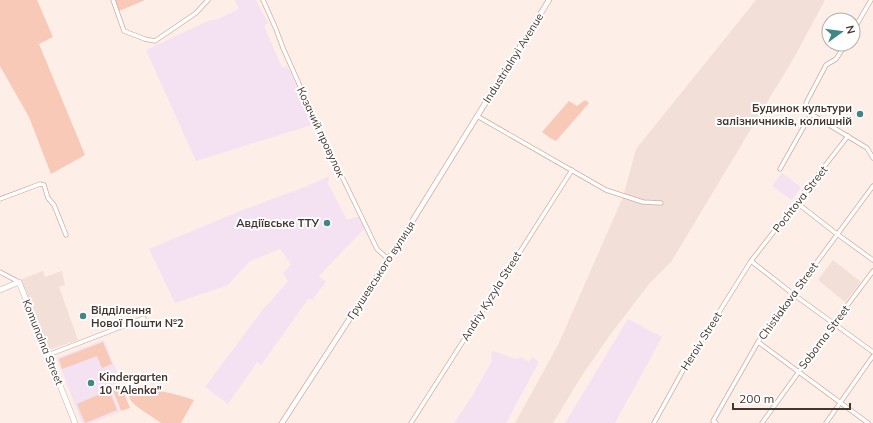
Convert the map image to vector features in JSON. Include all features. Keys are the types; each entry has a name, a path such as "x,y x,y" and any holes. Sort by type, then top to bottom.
{"main road":[{"path":"0,290 19,282"},
{"name":"Komunalna Street","path":"19,282 75,423"}],"street":[{"path":"113,0 124,31 155,41 196,13 208,0"},
{"name":"Козачий провулок","path":"263,0 320,131 378,248 388,259"},
{"name":"Industrialnyi Avenue","path":"477,116 549,0"},
{"path":"861,18 871,0"},
{"path":"841,52 836,59 826,65 806,103 811,114 867,148 873,158"},
{"path":"780,169 811,114"},
{"path":"477,116 606,190 643,202 662,203"},
{"name":"Грушевського вулиця","path":"282,423 388,259 477,116"},
{"name":"Pochtova Street","path":"751,261 848,136"},
{"name":"Andriy Kyzyla Street","path":"411,423 572,170"},
{"path":"0,200 40,184 44,185 48,198 54,205 66,235"},
{"name":"Chistiakova Street","path":"715,422 758,342 873,186"},
{"path":"797,203 873,260"},
{"path":"751,261 793,294 873,352"},
{"name":"Heroiv Street","path":"654,423 686,365 751,261"},
{"name":"Soborna Street","path":"762,423 873,271"},
{"path":"0,272 19,282"},
{"path":"48,355 144,318"},
{"path":"758,342 868,423"},
{"path":"826,423 873,356"}],"shaded area":[{"path":"0,0 37,0 53,37 39,44 85,155 51,174 29,117 0,66"},
{"path":"115,0 145,0 119,11"},
{"path":"235,0 256,0 268,23 264,26 282,68 287,66 315,124 196,161 146,50 208,21 218,19 239,9"},
{"path":"756,0 825,0 795,56 671,262 649,284 610,335 581,377 553,423 515,423 558,345 623,197 636,149"},
{"path":"585,100 589,103 556,141 542,132 569,101 577,106"},
{"path":"782,173 801,187 792,200 772,186"},
{"path":"329,176 328,184 347,220 359,216 365,228 319,276 326,282 312,300 309,298 261,365 257,362 228,404 205,387 261,312 288,281 283,273 291,264 280,249 250,261 228,285 175,303 149,249"},
{"path":"833,260 861,282 845,302 818,280"},
{"path":"43,271 45,277 62,271 65,285 59,287 78,340 51,349 47,349 21,283 22,279"},
{"path":"628,319 662,337 615,423 565,423"},
{"name":"Kindergarten 10 \"Alenka\"","path":"104,340 121,381 110,386 120,412 91,423 82,423 57,358"},
{"path":"103,342 112,364 102,368 97,356 62,369 59,359"},
{"path":"493,351 516,359 521,357 529,362 532,357 539,362 506,423 454,423 471,398 492,361 491,354"},
{"path":"116,386 117,390 122,388 130,408 121,411 112,388"},
{"path":"130,388 162,391 194,400 181,423 161,423 131,401 126,390"},
{"path":"109,390 117,410 85,423 77,404"}],"place":[{"name":"Будинок культури залізничників, колишній","path":"860,114"},
{"name":"Авдіївське ТТУ","path":"327,223"},
{"name":"Відділення Нової Пошти №2","path":"83,316"},
{"name":"Kindergarten 10 \"Alenka\"","path":"91,383"}]}
